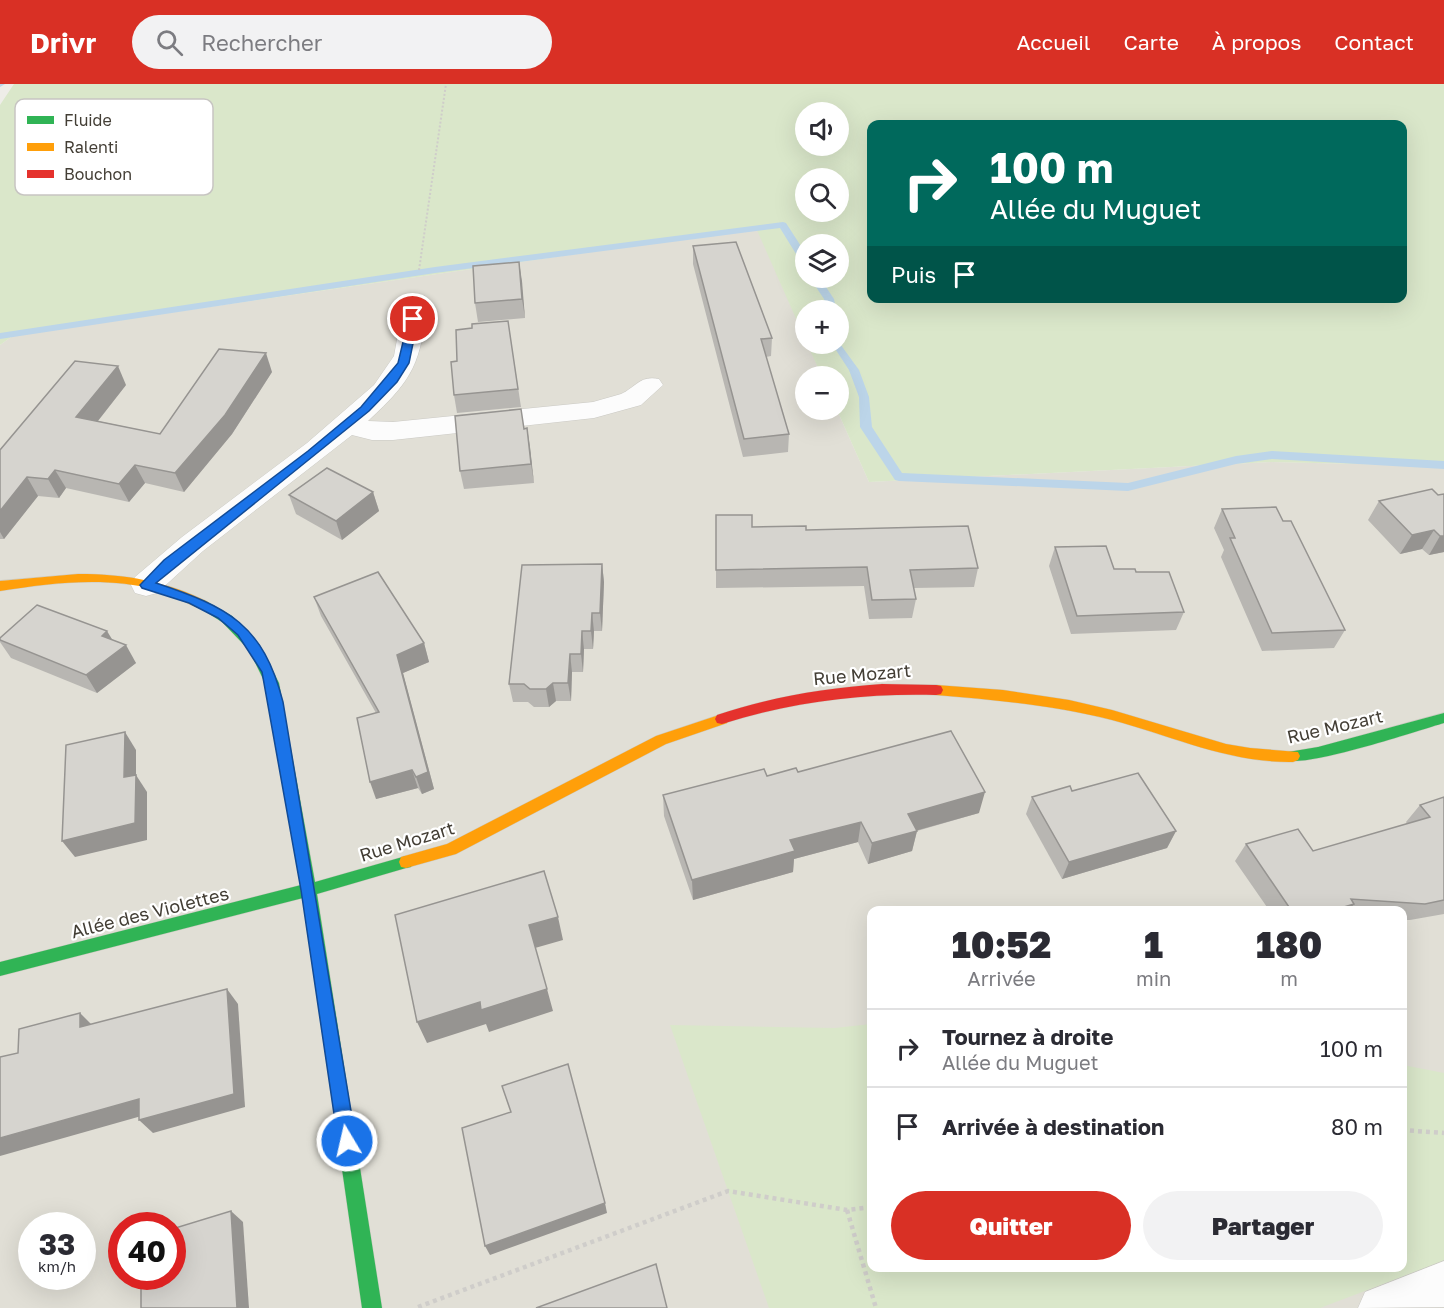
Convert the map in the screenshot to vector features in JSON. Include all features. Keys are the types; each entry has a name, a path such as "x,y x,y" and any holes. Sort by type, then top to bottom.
{"street":[{"path":"146,585 169,563 346,425 393,379 404,363 416,300"},
{"path":"346,425 372,431 393,431 594,410 632,399 650,385"},
{"path":"0,586 50,578 82,576 146,585 194,600 223,615 243,631 262,658 272,683 309,890 372,1308"},
{"name":"Rue Mozart","path":"309,890 471,841 593,773 661,740 733,715 831,693 896,688 950,689 1017,696 1137,721 1245,753 1281,758 1318,753 1444,718"},
{"name":"Allée des Violettes","path":"0,969 309,890"},
{"path":"1382,1308 1444,1284"}],"path":[{"path":"419,262 446,84"},
{"path":"1407,1130 1444,1133"},
{"path":"414,1308 728,1191 847,1210 867,1208"},
{"path":"847,1210 876,1308"}],"shaded area":[{"path":"757,228 795,315 795,354 812,354 818,366 795,366 795,420 841,420 869,482 1271,462 1444,466 1444,1308 0,1308 0,345 14,335"}],"green space":[{"path":"14,84 1444,84 1444,466 1271,462 869,482 841,420 849,420 849,366 817,366 812,354 849,354 849,300 795,300 795,316 756,228 14,335 0,345 0,105"},
{"path":"867,1024 867,1272 1407,1272 1407,1066 1444,1073 1444,1261 1320,1308 769,1308 670,1025 835,1028"}],"building":[{"path":"736,242 772,338 761,339 789,434 744,439 693,246"},
{"path":"519,262 522,299 475,303 473,266"},
{"path":"508,321 518,389 454,395 451,362 457,361 456,330 472,328 472,324"},
{"path":"219,349 266,353 225,415 175,473 135,465 119,484 55,470 48,479 27,477 0,511 0,450 75,361 118,366 76,417 160,434"},
{"path":"521,409 524,429 527,428 531,464 460,471 455,416"},
{"path":"327,468 373,492 336,521 289,495"},
{"path":"1432,489 1438,495 1444,494 1444,536 1440,536 1434,530 1412,535 1379,501"},
{"path":"1276,507 1283,521 1291,521 1345,630 1272,633 1230,538 1235,538 1222,509"},
{"path":"716,515 752,515 752,527 806,526 806,530 968,526 978,568 910,570 916,599 872,600 867,567 716,570"},
{"path":"1106,546 1114,569 1169,572 1184,612 1077,616 1055,547"},
{"path":"602,564 600,613 592,613 591,631 582,631 581,654 570,654 568,683 553,683 546,689 530,689 524,684 509,684 522,565"},
{"path":"378,572 424,643 397,655 428,772 416,777 412,770 370,782 357,718 379,712 314,597"},
{"path":"37,605 107,631 102,636 126,645 86,675 0,640"},
{"path":"951,731 985,792 908,814 917,831 872,843 861,822 790,840 795,851 692,880 663,795 764,769 767,776 796,768 798,772"},
{"path":"125,732 124,777 136,775 135,823 62,841 66,745"},
{"path":"1138,773 1176,831 1069,862 1032,797 1070,786 1072,791"},
{"path":"1444,797 1444,900 1425,904 1351,899 1354,904 1347,906 1288,906 1246,844 1298,829 1313,851 1430,817 1420,805"},
{"path":"544,871 558,917 529,925 547,989 481,1010 480,1002 417,1022 395,915"},
{"path":"227,989 234,1094 139,1120 139,1099 0,1138 0,1057 18,1053 19,1029 80,1013 80,1027"},
{"path":"568,1064 605,1203 485,1246 462,1128 511,1112 502,1086"},
{"path":"231,1211 237,1308 141,1308 141,1290 186,1290 186,1225"},
{"path":"656,1264 667,1308 536,1308"}],"waterway":[{"path":"0,336 435,270 783,225 795,244"},
{"path":"822,288 829,300"},
{"path":"844,354 854,370 864,397 866,427 899,477 1128,487 1236,460 1272,455 1444,465"}],"traffic: fast":[{"path":"204,605 227,619 254,647 272,683 309,890 372,1308"},
{"path":"1293,756 1318,753 1444,718"},
{"path":"0,969 309,890 406,862"}],"traffic: slow":[{"path":"0,586 51,580 104,578 156,585 181,593 204,605"},
{"path":"936,690 1069,705 1112,715 1226,749 1272,757 1293,756"},
{"path":"406,862 451,849 661,740 722,719"}],"traffic: jam":[{"path":"722,719 774,704 828,694 882,689 936,690"}],"route":[{"path":"347,1141 309,890 276,702 268,671 262,658 243,631 223,615 194,600 146,585 169,563 312,454 365,409 399,372 404,363 413,319"}]}
